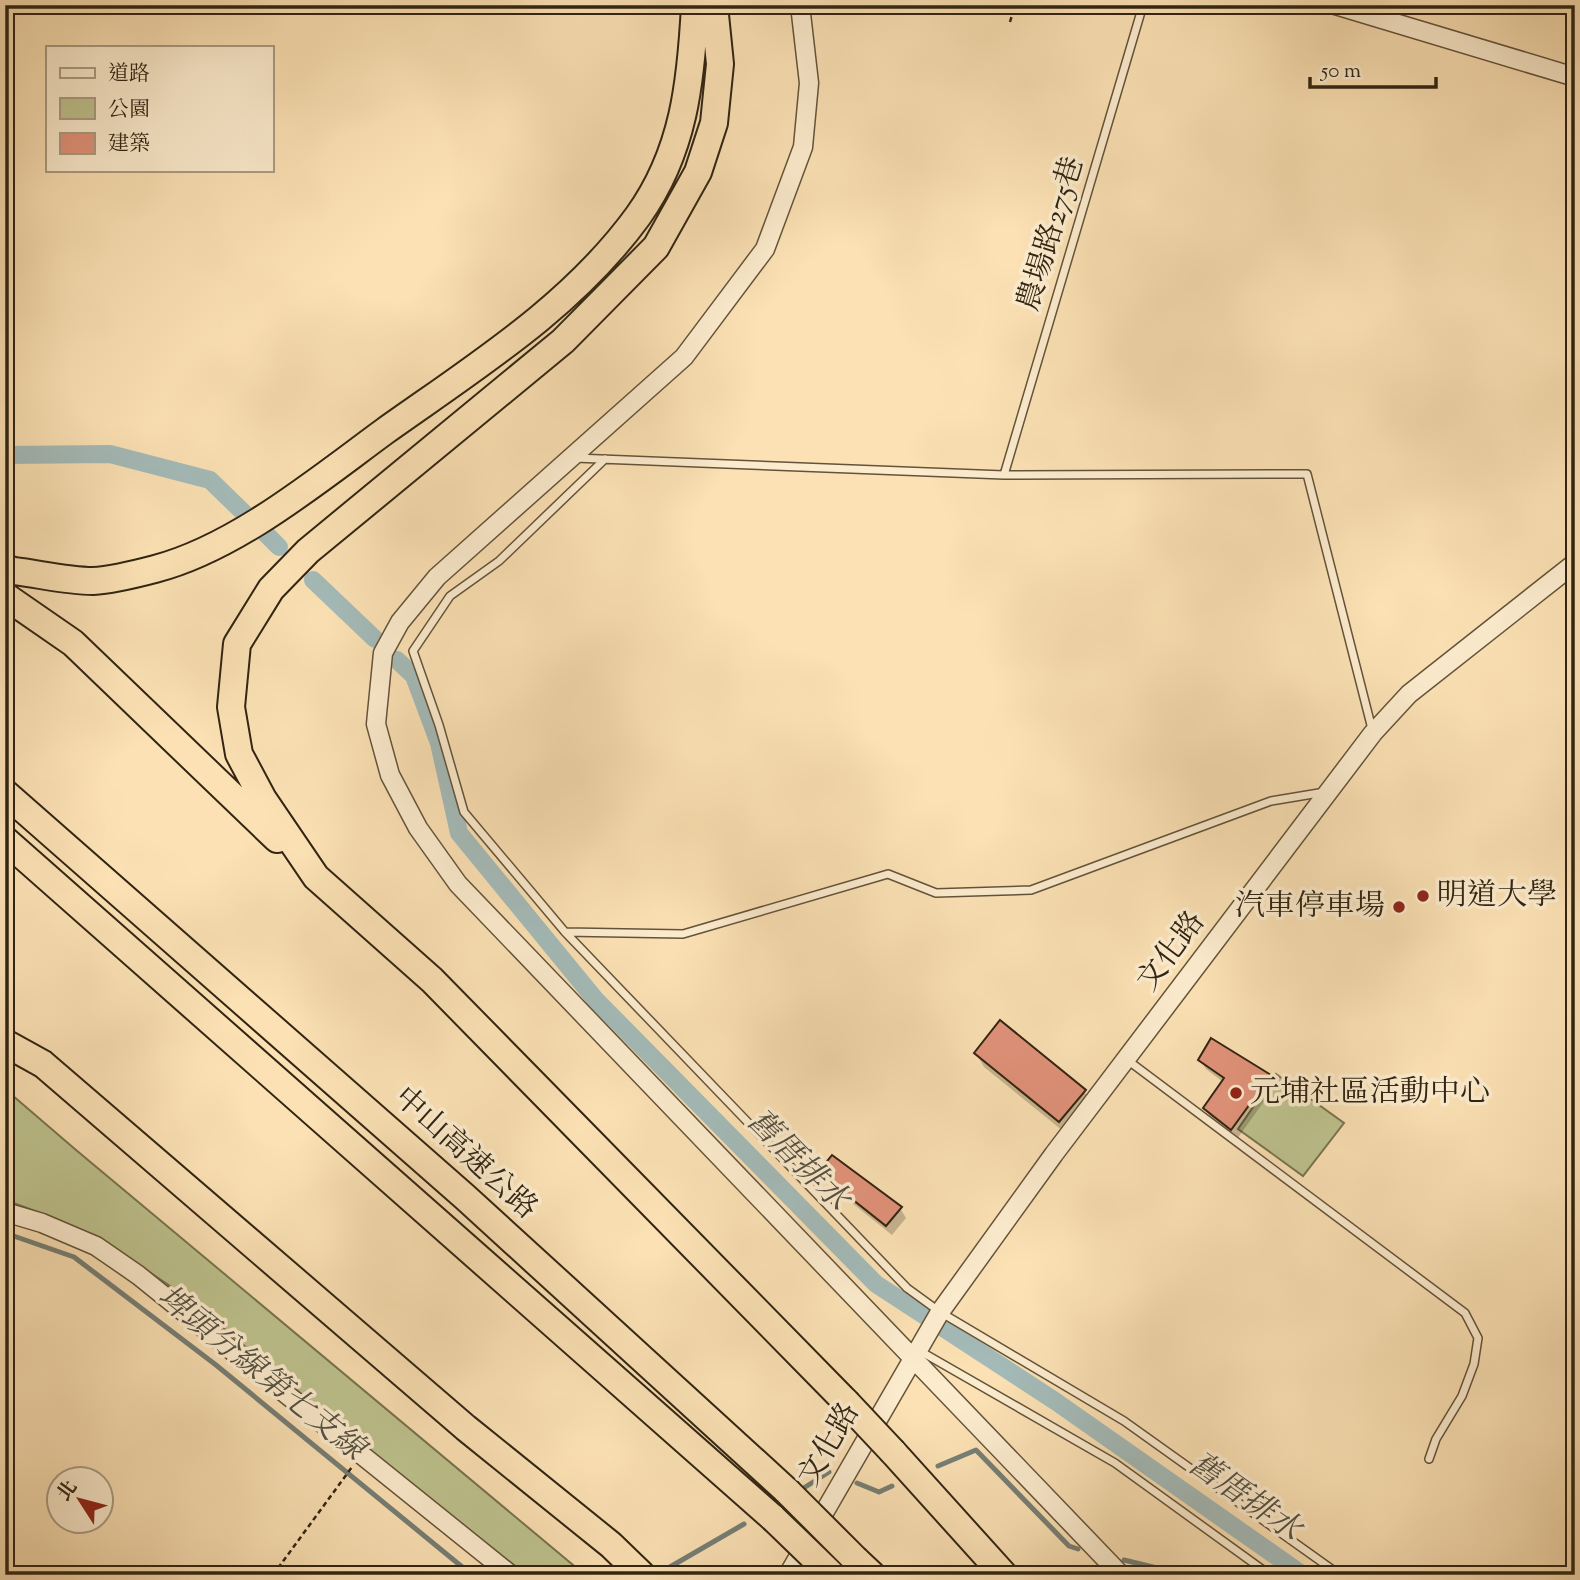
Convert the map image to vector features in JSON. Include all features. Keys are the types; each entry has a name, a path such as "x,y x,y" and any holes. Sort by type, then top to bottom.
{"highway":[{"path":"5,568 93,581 156,569 228,541 545,316 596,267 638,215 670,157 683,119 690,75 695,5"},
{"path":"316,877 263,799 239,754 231,707 237,644 271,589 308,551 563,341 656,247 698,172 715,123 720,64 714,5"},
{"path":"5,596 73,643 316,877 432,980 846,1402 1010,1575"},
{"name":"中山高速公路","path":"5,793 465,1197 787,1491 864,1567"},
{"path":"5,840 773,1518 832,1575"},
{"path":"5,1030 466,1428 611,1545 642,1575"},
{"path":"5,1043 43,1064"},
{"path":"969,1534 1004,1575"},
{"path":"611,1545 657,1575"}],"street":[{"path":"800,5 809,83 803,148 765,249 684,358 437,577 400,622 383,653 376,724 390,775 418,828 458,884 916,1349 1121,1575"},
{"path":"1335,5 1575,77"},
{"name":"文化路","path":"788,1575 938,1315 1126,1059 1373,733 1409,694 1575,563"},
{"path":"5,1212 42,1223 96,1246 138,1275 511,1575"}],"lane":[{"name":"農場路275巷","path":"1004,475 1143,5"},
{"path":"570,458 1004,475 1307,474 1373,733"},
{"path":"605,459 499,561 450,596 413,651 439,725 464,812 565,932 907,1288 938,1315 1124,1421 1339,1575"},
{"path":"565,932 683,934 888,874 936,893 1031,890 1271,801 1329,791"},
{"path":"1126,1059 1465,1313 1478,1338 1474,1364 1462,1396 1436,1439 1429,1459"},
{"path":"916,1349 1115,1463 1270,1575"}],"path":[{"path":"1010,22 1015,5"},
{"path":"273,1575 352,1466"}],"green space":[{"path":"1276,1074 1344,1123 1303,1176 1238,1129"},
{"path":"5,1089 585,1575 520,1575 189,1299 120,1252 46,1215 5,1200"}],"building":[{"path":"1000,1020 1086,1090 1059,1122 974,1053"},
{"name":"元埔社區活動中心","path":"1211,1038 1271,1075 1231,1130 1203,1108 1224,1078 1198,1060"},
{"path":"832,1155 902,1207 886,1226 818,1172"}],"waterway":[{"name":"舊厝排水","path":"5,455 110,454 210,480 246,515"},
{"name":"舊厝排水","path":"263,531 279,547"},
{"name":"舊厝排水","path":"313,580 375,639"},
{"name":"舊厝排水","path":"397,660 414,676 439,743 459,833 595,999 876,1284 1055,1401 1303,1575"},
{"name":"埤頭分線第七支線","path":"5,1233 74,1257 216,1365 472,1575"},
{"path":"938,1466 976,1450 1069,1546 1078,1549"},
{"path":"799,1491 829,1472"},
{"path":"857,1483 879,1492 892,1486"},
{"path":"663,1571 744,1524"},
{"path":"1124,1560 1186,1575"}],"place":[{"name":"明道大學","path":"1423,896"},
{"name":"汽車停車場","path":"1399,907"},
{"name":"元埔社區活動中心","path":"1236,1093"}]}
